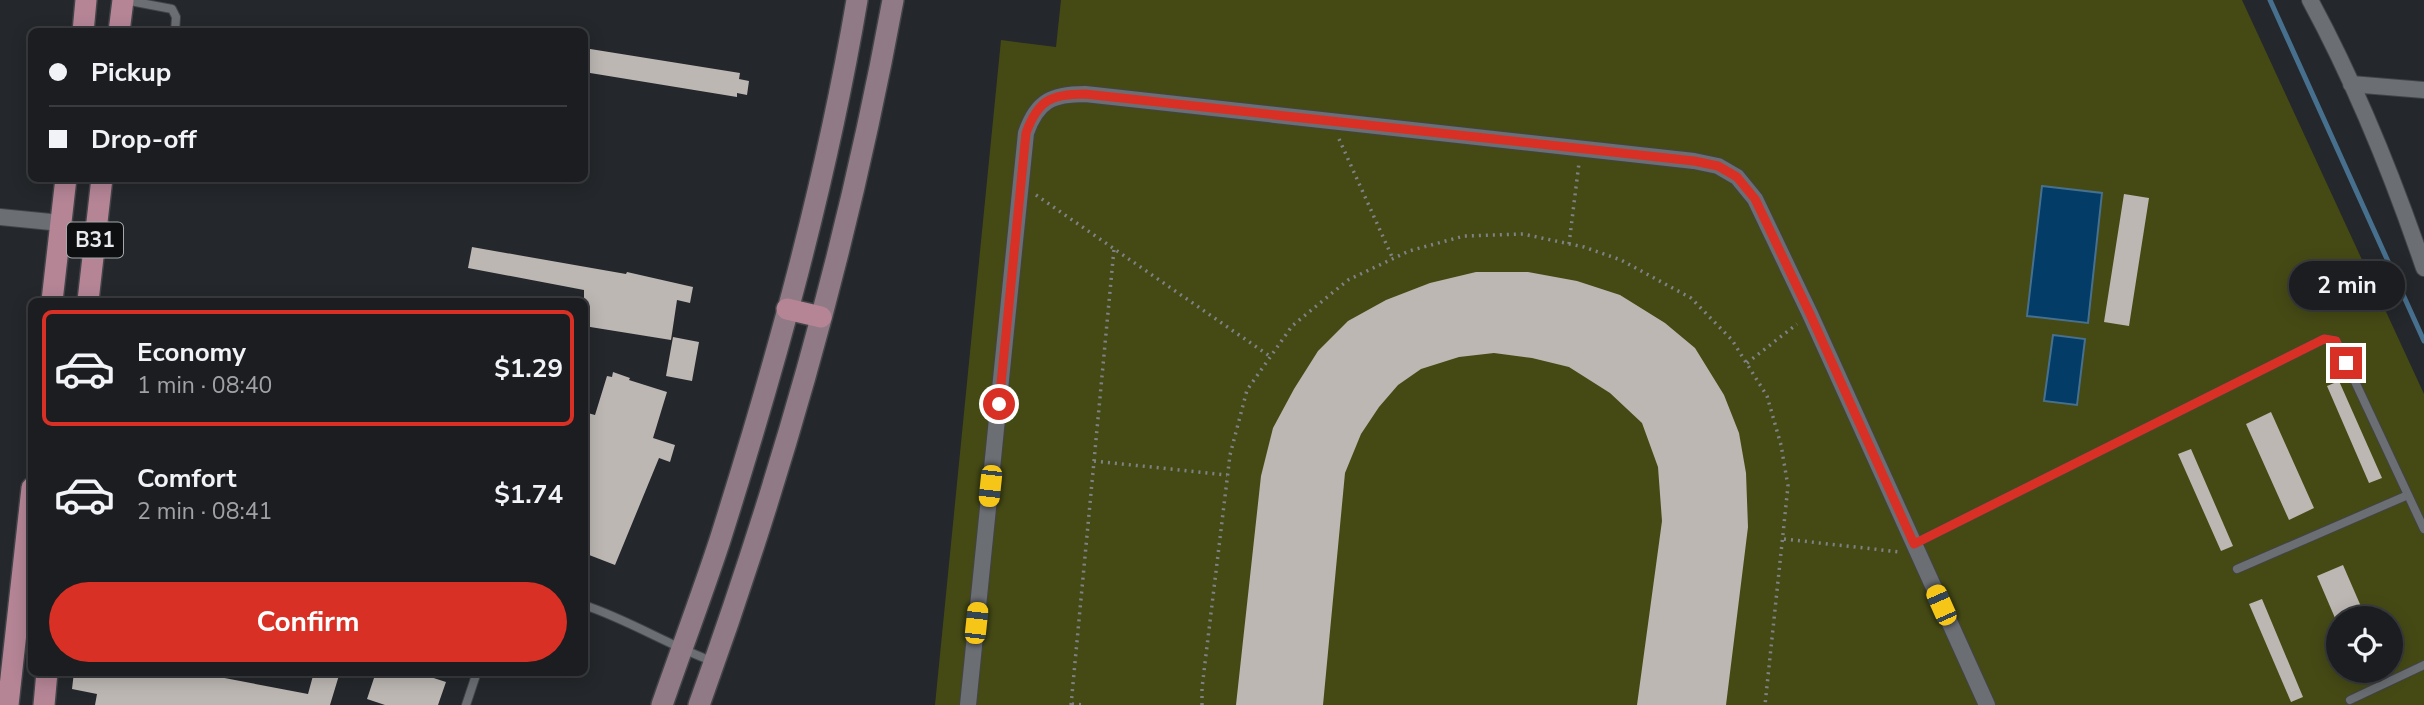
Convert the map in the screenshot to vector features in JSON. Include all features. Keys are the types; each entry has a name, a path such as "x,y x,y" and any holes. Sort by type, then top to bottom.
{"main road":[{"path":"83,28 86,0"},
{"path":"120,28 124,0"},
{"name":"B31","path":"52,298 66,182"},
{"name":"B31","path":"88,298 102,182"},
{"path":"788,309 821,317"},
{"path":"8,705 24,622 28,555"},
{"path":"44,705 47,676"}],"street":[{"path":"662,705 749,448 788,309 845,70 857,0"},
{"path":"699,705 753,555 821,317 876,87 893,0"},
{"path":"2310,0 2351,84 2412,228 2424,268"},
{"path":"2351,84 2424,90"},
{"path":"968,705 1026,133 1033,114 1047,102 1063,94 1085,94 1694,161 1718,166 1737,177 1755,199 1810,314 1987,705"},
{"path":"0,217 61,223"}],"lane":[{"path":"124,0 172,9 176,17 175,28"},
{"path":"1917,549 2324,339 2336,341 2424,529"},
{"path":"2237,569 2408,495"},
{"path":"588,606 612,614 681,650 715,662"},
{"path":"2350,700 2424,665"},
{"path":"466,705 476,676"}],"path":[{"path":"1331,121 1393,259"},
{"path":"1569,244 1581,149"},
{"path":"1021,184 1270,357"},
{"path":"1202,705 1227,475 1247,390 1292,326 1348,280 1409,251 1464,236 1523,234 1569,244 1621,260 1691,298 1732,340 1767,396 1782,444 1788,486 1765,705"},
{"path":"1084,705 1072,704 1114,248"},
{"path":"1746,363 1810,314"},
{"path":"1094,461 1227,475"},
{"path":"1784,539 1917,549"}],"green space":[{"path":"1061,0 2242,0 2424,394 2424,705 935,705 1001,40 1056,47"}],"water":[{"path":"2042,186 2102,193 2088,323 2027,316"},
{"path":"2053,335 2085,339 2077,405 2044,401"}],"building":[{"path":"588,49 740,73 739,79 749,81 747,95 737,93 737,97 588,73"},
{"path":"2124,194 2149,198 2129,326 2104,322"},
{"path":"472,247 626,274 627,272 693,287 690,303 677,300 671,340 588,327 588,298 584,298 584,290 468,268"},
{"path":"1476,272 1528,272 1577,281 1620,295 1665,323 1695,348 1724,395 1739,433 1746,473 1748,527 1726,705 1637,705 1662,521 1658,467 1642,423 1610,393 1569,367 1494,353 1459,357 1421,369 1398,385 1361,434 1345,473 1323,705 1236,705 1261,476 1273,428 1294,389 1318,351 1348,321 1386,300 1430,283"},
{"path":"673,337 699,342 692,381 666,376"},
{"path":"613,372 667,392 653,438 675,445 670,462 659,458 615,565 588,555 588,413 595,415 607,376 612,377"},
{"path":"2339,381 2382,478 2369,483 2327,386"},
{"path":"2271,412 2314,508 2289,520 2246,424"},
{"path":"2191,449 2233,546 2221,551 2178,454"},
{"path":"2343,565 2361,606 2330,606 2317,576"},
{"path":"2262,599 2303,697 2291,702 2249,604"},
{"path":"74,676 214,676 308,694 313,676 339,676 330,705 95,705 97,694 72,689"},
{"path":"375,676 427,676 446,682 438,705 385,705 367,699"}],"waterway":[{"path":"2270,0 2424,341"}],"route":[{"path":"999,404 1026,133 1033,114 1047,102 1063,94 1085,94 1694,161 1718,166 1737,177 1755,199 1914,544 2324,339 2336,341 2346,363"}]}
